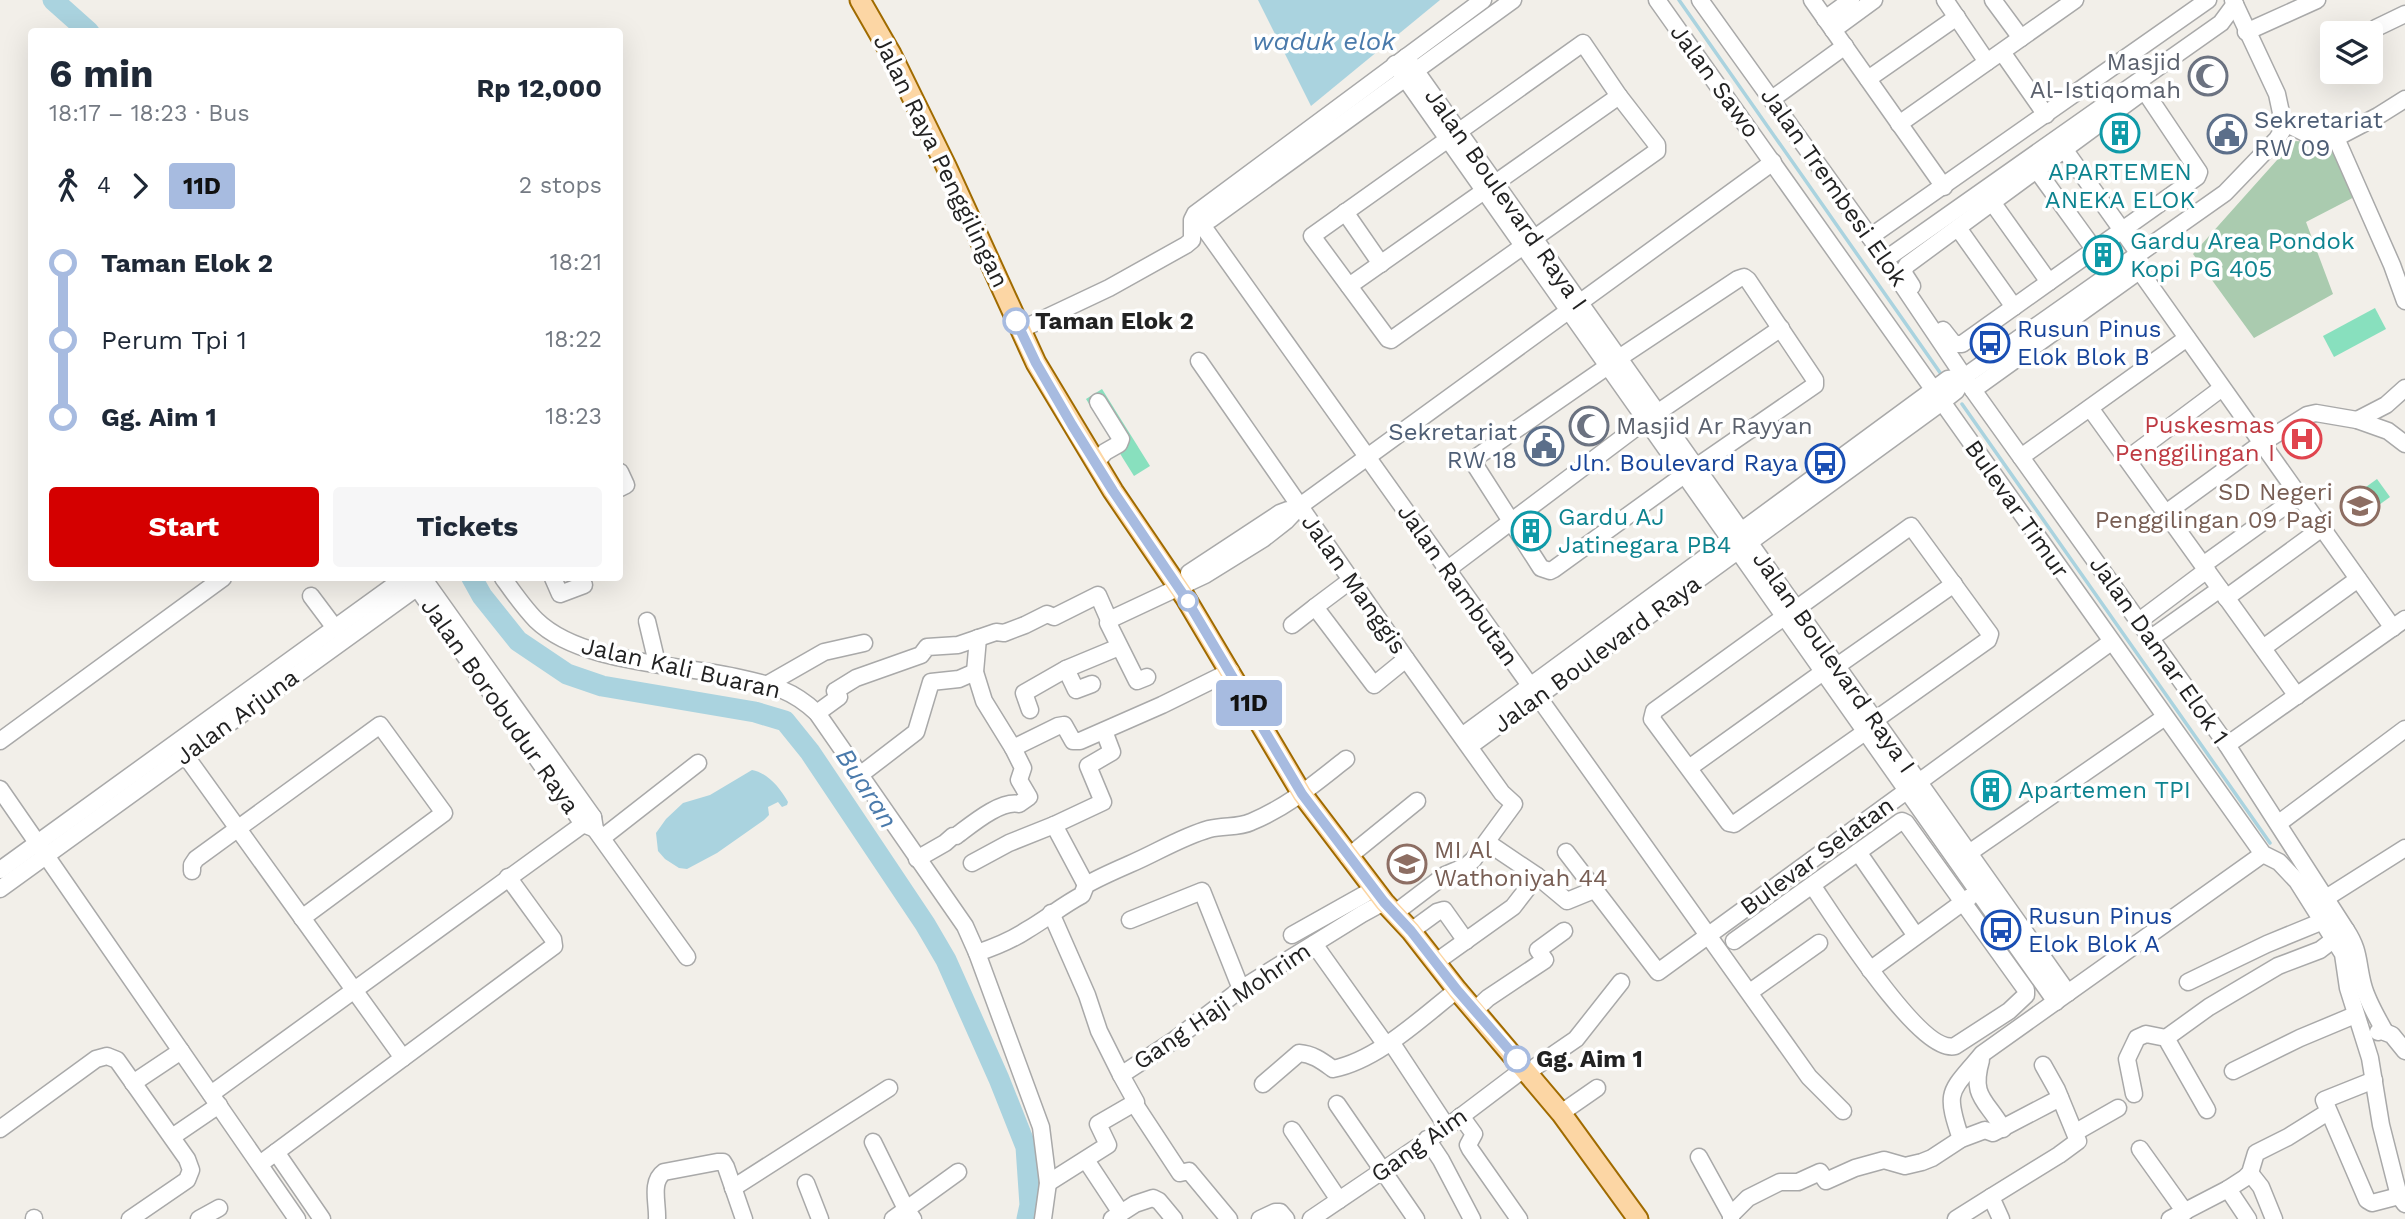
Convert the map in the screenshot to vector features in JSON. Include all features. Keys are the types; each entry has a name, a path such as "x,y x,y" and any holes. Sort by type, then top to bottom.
{"main road":[{"name":"Jalan Raya Penggilingan","path":"860,0 891,54 990,258 1020,330 1055,396 1231,671 1302,794 1384,901 1561,1114 1638,1219"}],"street":[{"path":"1198,227 1192,220 1195,214 1483,0"},
{"path":"1020,330 1109,288 1191,242 1198,227 1513,0"},
{"name":"Jalan Sawo","path":"1657,0 1773,162"},
{"name":"Jalan Trembesi Elok","path":"1700,0 1886,259 1969,383"},
{"path":"1812,0 1944,187"},
{"path":"1829,24 1851,0"},
{"path":"1829,24 1874,0"},
{"path":"1945,0 1987,62"},
{"path":"1993,0 2011,45 2050,112"},
{"path":"1899,124 2075,0"},
{"path":"1870,237 2208,0"},
{"path":"1886,259 2221,23 2238,14 2317,0"},
{"path":"1969,383 2136,262 2225,193 2277,139 2283,122 2277,94 2238,14"},
{"path":"2383,24 2405,14"},
{"path":"1868,79 1957,17"},
{"path":"1582,43 1619,96 1657,145 1657,151 1391,340 1312,237 1582,43"},
{"path":"1772,99 1845,46"},
{"name":"Jalan Boulevard Raya I","path":"1400,60 2062,998"},
{"path":"2144,92 2199,169 2197,177 1962,344 1954,344 1904,274 1904,270 2036,169 2144,92"},
{"path":"1349,286 1619,96"},
{"path":"2283,122 2309,135 2336,138 2405,99"},
{"path":"2336,138 2405,301"},
{"path":"2064,149 2121,230 2136,262 2222,388 2358,579 2399,623 2227,745"},
{"path":"1109,620 1178,586 1188,574 1224,549 1280,513 1300,506 1773,162"},
{"name":"Bulevar Timur","path":"1773,162 2263,854 2279,862 2287,870 2323,921 2340,935"},
{"path":"2036,169 2094,249"},
{"path":"1992,202 2049,282"},
{"path":"1345,212 1381,264"},
{"name":"Jalan Rambutan","path":"1198,227 1448,569 1809,1077 1843,1111"},
{"path":"1958,228 2014,307"},
{"path":"1969,383 2012,342 2136,262"},
{"path":"1742,278 1748,280 1815,380 1814,386 1550,571 1541,568 1475,465 1478,456 1613,362 1742,278"},
{"path":"1996,320 2012,342"},
{"path":"1448,569 1652,417 1781,328"},
{"path":"2021,457 2187,338"},
{"name":"Jalan Manggis","path":"1199,361 1406,659 1502,793 1514,804 1488,843"},
{"name":"Jalan Boulevard Raya","path":"1466,741 1938,396 1956,391 1969,383"},
{"name":"Jalan Damar Elok 1","path":"1969,383 2227,745 2326,898 2340,935"},
{"path":"2127,459 2222,388"},
{"path":"2357,421 2386,405 2405,388"},
{"path":"1096,463 1105,452 1119,444 1121,439 1098,402"},
{"path":"2090,408 2297,696"},
{"path":"2166,513 2262,443 2306,415 2316,413 2357,421 2388,431 2405,444"},
{"path":"2139,621 2299,496"},
{"path":"1909,526 1913,527 1990,637 1734,824 1729,823 1652,719 1654,711 1790,613 1909,526"},
{"path":"2151,638 2322,528"},
{"path":"2263,648 2358,579"},
{"path":"1293,625 1351,580"},
{"path":"0,741 219,581"},
{"name":"Jalan Arjuna","path":"294,666 335,628 416,581"},
{"name":"Jalan Arjuna","path":"42,849 294,666 417,581"},
{"name":"Jalan Borobudur Raya","path":"419,581 687,957"},
{"name":"Jalan Kali Buaran","path":"505,581 536,621 563,639 598,654 768,684 803,699 817,713 965,926 1041,1127 1048,1182 1043,1219"},
{"path":"554,581 560,594 584,585"},
{"path":"1689,768 1954,584"},
{"path":"817,713 839,697 835,691 856,678 921,655 927,647 958,645 996,632 1004,633 1047,614 1054,617 1098,595 1119,647 1137,681 1147,677"},
{"path":"311,596 335,628"},
{"path":"1315,607 1374,684 1406,659"},
{"path":"647,621 657,663"},
{"path":"917,859 986,814 1013,803 1018,804 1029,797 1019,780 1023,768 984,701 975,672 978,638"},
{"name":"Bulevar Selatan","path":"1594,890 1658,972 2111,642"},
{"path":"768,684 824,652 864,643"},
{"path":"1030,710 1023,693 1066,669 1119,647"},
{"path":"921,655 925,677 930,682"},
{"path":"1066,669 1076,690 1092,684"},
{"path":"1013,748 1064,725 1076,742 1231,671"},
{"path":"930,682 959,679 975,672"},
{"path":"860,775 916,732 930,682"},
{"path":"1969,853 2165,717"},
{"path":"192,871 196,859 380,725 444,813 302,918"},
{"path":"2279,823 2405,729"},
{"path":"972,863 1103,802 1088,766 1112,752 1104,731"},
{"name":"Jalan Arjuna","path":"125,789 185,755 197,737"},
{"path":"185,755 403,1058"},
{"path":"1086,885 1188,837 1210,829 1239,826 1278,810 1346,759"},
{"path":"172,1137 215,1099 352,990 508,877 698,763"},
{"name":"Jalan Boulevard Raya I","path":"1913,786 1969,853 1984,888"},
{"path":"0,789 297,1219"},
{"path":"1349,856 1417,801"},
{"path":"1734,941 1812,885 1858,852 1900,822 1906,823 2026,990 2024,999 1955,1046 1941,1046 1907,1017 1870,970 1812,885"},
{"path":"977,953 1027,931 1083,895 1086,885 1054,825"},
{"path":"1292,935 1384,901 1466,866 1488,843 1570,901 1594,890 1566,852"},
{"path":"2326,898 2405,848"},
{"path":"0,870 42,849"},
{"path":"0,890 42,849"},
{"path":"1858,852 1916,936"},
{"path":"1961,1139 1951,1109 1952,1091 1982,1055 2263,854"},
{"path":"1436,962 1513,907 1537,876"},
{"path":"260,1164 554,946 553,939 508,877"},
{"path":"1870,970 1984,888"},
{"path":"1130,920 1202,891 1241,989"},
{"name":"Gang Haji Mohrim","path":"1092,1156 1108,1144 1098,1124 1136,1100 1121,1075 1173,1041 1241,989 1384,901"},
{"path":"1411,931 1444,910 1466,941"},
{"path":"1051,914 1087,995 1099,1031 1121,1075"},
{"path":"2188,982 2323,921"},
{"path":"1475,1010 1488,998 1545,960 1538,950 1564,931"},
{"path":"2340,935 2348,988 2355,1015 2365,1037 2374,1080 2381,1125 2402,1200 2370,1203 2324,1100 2374,1080"},
{"path":"2340,935 2358,951 2362,983 2384,1031 2392,1035 2405,1051"},
{"path":"2134,1094 2127,1059 2137,1038 2147,1034 2166,1038 2209,1007 2278,966 2320,950 2340,935"},
{"path":"1750,992 1819,943"},
{"path":"1314,944 1389,1043 1447,1127"},
{"name":"Gang Aim","path":"1311,1219 1526,1070 1576,1039 1621,982"},
{"path":"1263,1084 1299,1053 1319,1059 1333,1069 1343,1067 1389,1043 1457,990"},
{"path":"2233,1071 2355,1015"},
{"path":"2365,1037 2384,1031"},
{"path":"2166,1038 2207,1110"},
{"path":"133,1083 181,1051"},
{"path":"1982,1055 1976,1085 1987,1108 2003,1129"},
{"path":"0,1129 96,1059 107,1056 117,1060 187,1158 191,1170 187,1180 130,1219"},
{"path":"1956,1219 2076,1144 2076,1132 2043,1065"},
{"path":"733,1188 890,1088"},
{"path":"1561,1114 1597,1088"},
{"path":"1699,1157 1731,1217 1748,1198 1780,1182 1798,1182 1820,1172 1826,1181 1855,1168 1884,1160 1905,1166 1932,1158 1961,1139 1986,1130 1992,1134 2060,1098"},
{"path":"1134,1103 1180,1173 1189,1171 1230,1219"},
{"path":"1338,1104 1416,1219"},
{"path":"2076,1132 2118,1108"},
{"path":"2140,1149 2186,1214 2250,1173 2256,1153 2328,1112"},
{"path":"1461,1116 1474,1134 1468,1145 1470,1149 1519,1219"},
{"path":"1292,1130 1339,1200"},
{"path":"1427,1139 1472,1219"},
{"path":"873,1142 910,1214"},
{"path":"276,1152 322,1219"},
{"path":"1048,1182 1092,1156 1116,1216 1144,1200 1153,1198 1159,1201 1174,1219"},
{"path":"657,1219 656,1181 659,1175 723,1163 744,1219"},
{"path":"893,1219 910,1214 958,1172"},
{"path":"2250,1173 2260,1187 2274,1219"},
{"path":"806,1184 820,1219"},
{"path":"2228,1189 2248,1219"},
{"path":"1991,1196 2001,1219"},
{"path":"200,1219 219,1208"},
{"path":"1260,1219 1280,1212 1286,1219"}],"green space":[{"path":"2294,141 2335,143 2364,192 2306,222 2333,294 2254,338 2193,254"},
{"path":"2375,308 2386,329 2334,357 2323,336"},
{"path":"1102,389 1150,466 1134,476 1086,399"},
{"path":"2377,479 2390,497 2354,523 2341,505"}],"water":[{"name":"waduk elok","path":"1258,0 1440,0 1311,106"},
{"path":"752,770 773,782 785,797 787,805 782,807 778,802 768,807 769,815 764,820 717,853 687,869 679,868 665,859 658,851 656,833 666,819 683,803 710,795"}],"waterway":[{"name":"Buaran","path":"53,0 84,28"},
{"path":"1679,0 1941,374"},
{"path":"1962,404 2270,843"},
{"name":"Buaran","path":"474,581 482,596 518,641 567,674 602,686 755,712 785,721 810,752 925,924 946,960 1026,1147 1030,1205 1027,1219"}],"bus line":[{"name":"11D","path":"1016,321 1036,363 1072,425 1185,597 1302,794 1384,902 1517,1059"}],"place":[{"name":"Masjid Al-Istiqomah","path":"2208,76"},
{"name":"APARTEMEN ANEKA ELOK","path":"2120,133"},
{"name":"Sekretariat RW 09","path":"2227,134"},
{"name":"Gardu Area Pondok Kopi PG 405","path":"2103,255"},
{"name":"Taman Elok 2","path":"1016,321"},
{"name":"Rusun Pinus Elok Blok B","path":"1990,343"},
{"name":"Masjid Ar Rayyan","path":"1589,426"},
{"name":"Puskesmas Penggilingan I","path":"2302,439"},
{"name":"Sekretariat RW 18","path":"1544,446"},
{"name":"Jln. Boulevard Raya","path":"1825,463"},
{"name":"SD Negeri Penggilingan 09 Pagi","path":"2360,506"},
{"name":"Gardu AJ Jatinegara PB4","path":"1531,531"},
{"name":"Apartemen TPI","path":"1991,790"},
{"name":"MI Al Wathoniyah 44","path":"1407,864"},
{"name":"Rusun Pinus Elok Blok A","path":"2001,930"},
{"name":"Gg. Aim 1","path":"1517,1059"}]}
